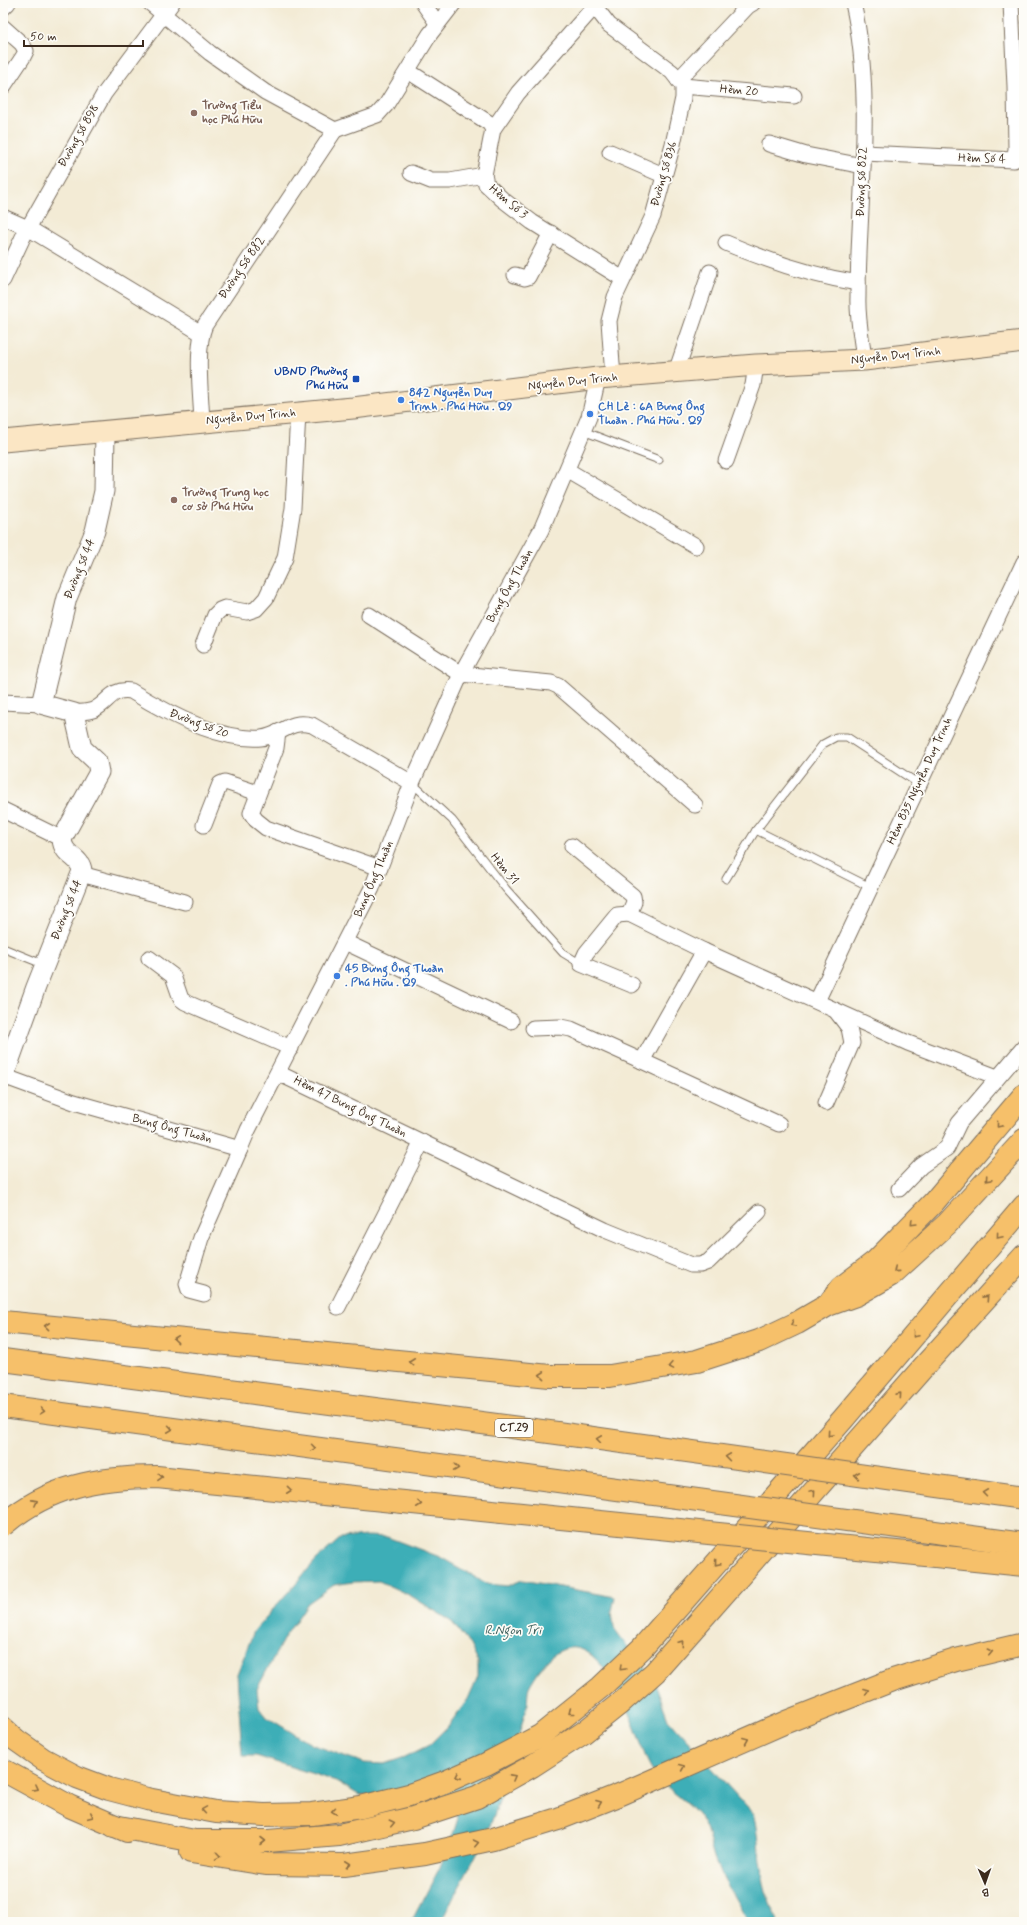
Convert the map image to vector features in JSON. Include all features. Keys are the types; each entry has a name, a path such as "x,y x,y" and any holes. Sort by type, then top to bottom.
{"highway":[{"path":"828,1305 842,1287 876,1261 933,1203 1024,1095"},
{"path":"3,1322 550,1376 610,1376 697,1361 758,1341 828,1305 856,1295 891,1275 947,1224 1024,1140"},
{"path":"3,1728 16,1740 43,1759 77,1777 147,1799 216,1812 264,1815 312,1814 361,1807 409,1795 445,1782 486,1764 540,1736 601,1687 642,1648 839,1424 1024,1206"},
{"path":"114,1826 196,1841 268,1841 339,1836 413,1818 484,1793 558,1750 618,1706 655,1672 927,1363 1024,1256"},
{"name":"CT.29","path":"3,1360 549,1432 1024,1498"},
{"path":"3,1406 1024,1544"},
{"path":"3,1525 20,1510 54,1492 92,1481 126,1477 157,1477 1024,1565"},
{"path":"3,1770 69,1806 114,1826 197,1853 266,1864 344,1865 425,1854 493,1839 558,1819 786,1722 894,1680 956,1660 1024,1644"}],"main road":[{"name":"Nguyễn Duy Trinh","path":"3,441 298,413 605,378 756,365 864,360 1024,341"}],"street":[{"path":"3,8 8,3"},
{"path":"150,3 167,9 210,53 265,92 335,130 377,115 386,105 437,23 454,3"},
{"path":"423,3 437,23"},
{"path":"408,71 489,123 493,129 518,93 593,5 609,25 672,72 681,83 748,6 753,3"},
{"name":"Đường số 822","path":"853,3 862,56 864,160 858,298 864,360"},
{"name":"Hèm Số 4","path":"769,144 806,155 864,160 1019,160 1016,149 1011,3"},
{"name":"Đường số 898","path":"3,280 28,228 104,94 167,9"},
{"path":"3,27 22,44 26,51 24,57 3,87"},
{"name":"Hèm 20","path":"681,83 794,96"},
{"name":"Đường số 836","path":"605,378 610,321 615,297 653,216 663,175 675,137 683,98 681,83"},
{"name":"Hèm Số 3","path":"493,129 484,175 486,184 502,199 532,222 623,279"},
{"name":"Đường Số 882","path":"202,422 201,333 204,325 335,130"},
{"path":"610,152 663,175"},
{"path":"411,173 431,181 484,175"},
{"path":"3,217 28,228 201,333"},
{"path":"515,275 525,278 528,277 551,233"},
{"path":"726,243 832,279 858,283"},
{"path":"676,372 710,272"},
{"path":"726,461 753,385 756,365"},
{"name":"Bưng Ông Thoàn","path":"3,1077 74,1102 240,1149 372,888 412,783 460,674 541,530 605,378"},
{"path":"203,645 215,615 220,610 225,608 247,612 256,610 266,598 285,558 293,508 298,413"},
{"name":"Đường số 44","path":"41,704 67,598 95,531 104,490 105,432"},
{"path":"567,470 696,546"},
{"name":"Hẻm 835 Nguyễn Duy Trinh","path":"817,1001 1024,562"},
{"path":"369,615 460,674 547,682 558,686 695,805"},
{"name":"Đường số 20","path":"3,702 41,704 74,713 94,710 115,692 123,690 130,691 172,714 229,736 260,738 269,736 296,723 312,725 412,783"},
{"path":"3,810 62,838 99,772 97,762 82,748 74,713"},
{"path":"278,732 276,748 251,813 256,820 266,828 380,868"},
{"path":"204,825 220,784 225,782 258,793"},
{"name":"Đường số 44","path":"3,1077 82,871 80,863 66,853 62,845 62,838"},
{"path":"572,846 633,896 634,902 629,914"},
{"path":"81,874 185,902"},
{"path":"632,985 582,964 586,953 617,915 629,914 704,951 908,1043 997,1077"},
{"path":"345,942 510,1021"},
{"path":"642,1062 704,951"},
{"path":"149,958 173,976 181,999 185,1002 291,1048"},
{"path":"826,1103 852,1043 849,1028 835,1010"},
{"path":"533,1028 560,1027 571,1029 779,1124"},
{"path":"899,1189 921,1166 946,1148 959,1123 1024,1047"},
{"name":"Hèm 47 Bưng Ông Thoàn","path":"278,1073 605,1230 691,1265 708,1262 759,1212"},
{"path":"338,1307 422,1142"},
{"path":"204,1294 189,1290 187,1284 201,1238 240,1149"}],"lane":[{"path":"583,431 659,460"},
{"path":"726,878 756,830 823,744 836,737 847,737 919,784"},
{"name":"Hèm 31","path":"412,783 452,820 506,889 563,953 582,964"},
{"path":"756,830 870,887"},
{"path":"3,948 45,966"}],"water":[{"name":"R.Ngọn Tri","path":"367,1536 387,1537 440,1557 488,1584 508,1586 522,1580 615,1597 612,1611 614,1628 653,1678 668,1719 754,1815 764,1883 772,1909 779,1922 748,1922 717,1865 701,1819 691,1807 661,1781 652,1770 616,1688 605,1670 592,1656 578,1648 563,1649 547,1661 529,1687 527,1704 516,1748 493,1817 480,1848 441,1922 411,1922 440,1867 458,1818 455,1810 408,1803 374,1795 359,1795 336,1781 256,1756 242,1756 237,1674 254,1631 316,1560 341,1538","holes":["379,1581 411,1596 451,1621 470,1645 478,1662 478,1676 468,1699 448,1726 429,1745 405,1757 384,1764 364,1763 311,1744 265,1716 259,1708 257,1689 284,1638 308,1603 334,1585 353,1582"]}],"place":[{"name":"Trường Tiểu học Phú Hữu","path":"194,113"},
{"name":"UBND Phường Phú Hữu","path":"356,379"},
{"name":"842 Nguyễn Duy Trinh . Phú Hữu . Q9","path":"401,400"},
{"name":"CH Lẻ : 6A Bưng Ông Thoàn . Phú Hữu . Q9","path":"590,414"},
{"name":"Trường Trung học cơ sở Phú Hữu","path":"174,500"},
{"name":"45 Bưng Ông Thoàn . Phú Hữu . Q9","path":"337,976"}]}
